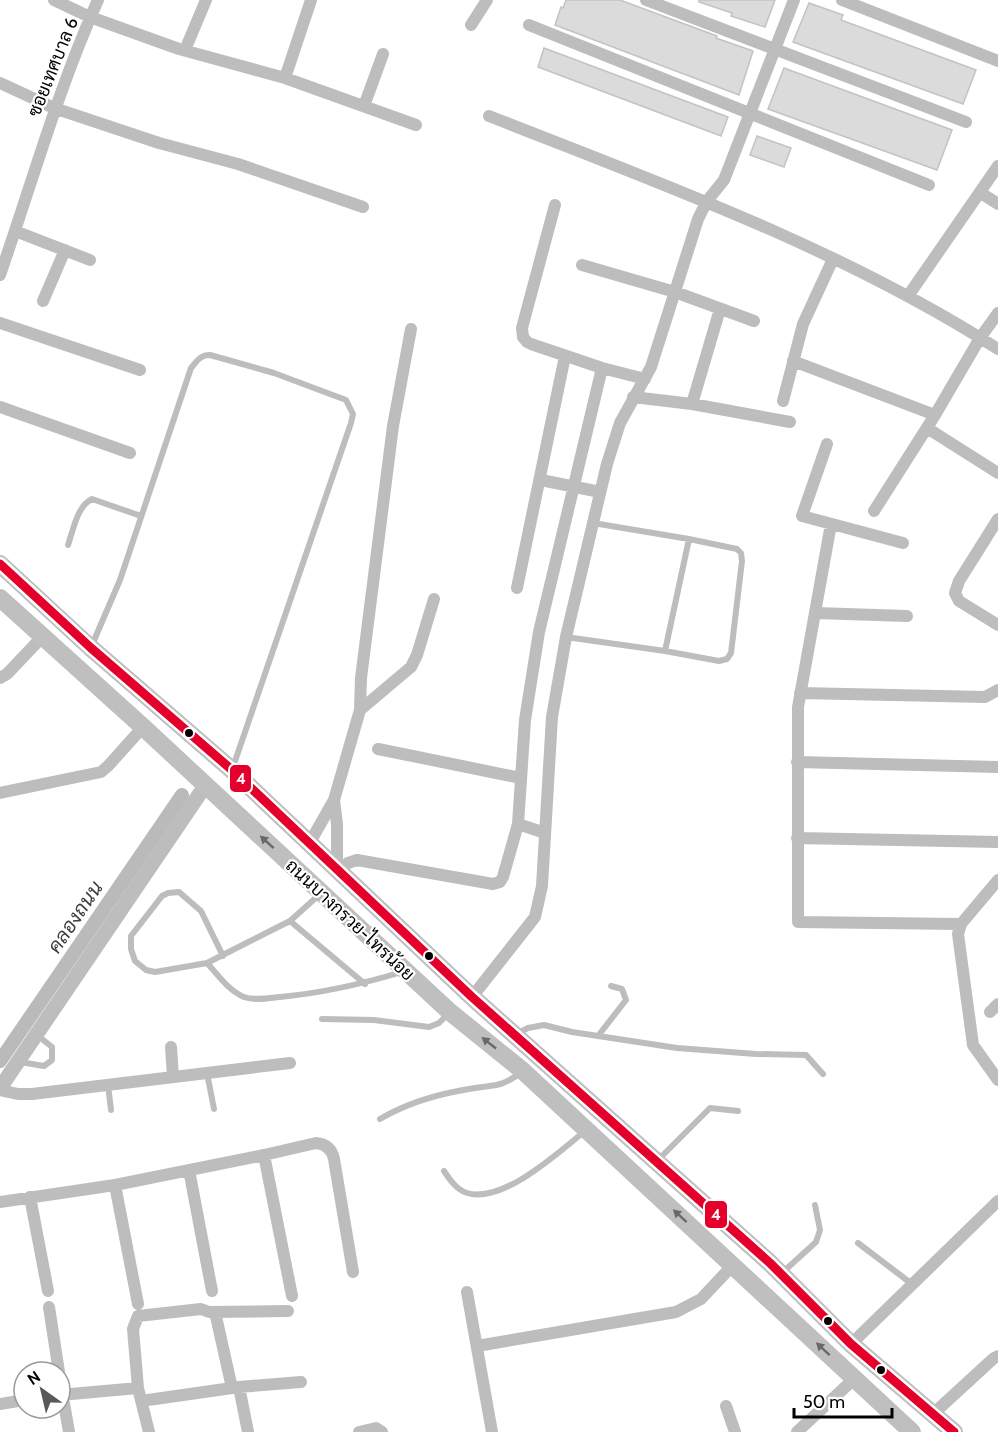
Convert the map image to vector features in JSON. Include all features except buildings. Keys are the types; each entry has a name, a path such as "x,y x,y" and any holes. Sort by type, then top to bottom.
{"main road":[{"name":"ถนนบางกรวย-ไทรน้อย","path":"0,564 91,648 232,770 472,997 720,1219 851,1344 954,1432"},
{"path":"4,602 25,587"},
{"name":"ถนนบางกรวย-ไทรน้อย","path":"4,602 143,727 405,972 450,1012 524,1071 912,1432"},
{"path":"704,1238 720,1219"}],"street":[{"path":"54,0 90,17 98,0"},
{"path":"185,50 206,0"},
{"path":"285,78 311,0"},
{"path":"471,25 487,0"},
{"path":"646,0 966,122"},
{"path":"472,997 535,917 542,885 552,717 566,638 600,492 620,423 651,367 698,219 707,201 724,180 794,0"},
{"path":"842,0 998,61"},
{"name":"ซอยเทศบาล 6","path":"0,275 54,108 90,17 185,50 285,78 416,124"},
{"path":"529,25 928,185"},
{"path":"364,106 383,54"},
{"path":"0,83 54,108 159,143 238,164 363,207"},
{"path":"489,116 707,201 908,296 998,349"},
{"path":"908,296 998,166"},
{"path":"981,193 998,204"},
{"path":"555,206 522,328 523,337 527,342 565,356 645,379"},
{"path":"15,231 90,260"},
{"path":"43,301 65,250"},
{"path":"783,401 803,324 833,259"},
{"path":"582,265 675,292 754,321"},
{"path":"692,404 720,309"},
{"path":"874,511 935,415 980,338 998,313"},
{"path":"0,323 140,370"},
{"path":"309,844 334,800 360,710 361,678 390,449 411,329"},
{"path":"517,588 565,356"},
{"path":"793,361 935,415"},
{"path":"334,800 338,869 357,860 493,884 500,882 518,824 525,720 539,632 602,368"},
{"path":"633,397 692,404 790,422"},
{"path":"0,406 130,453"},
{"path":"927,428 998,474"},
{"path":"827,444 802,516 903,543"},
{"path":"541,480 600,492"},
{"path":"998,519 959,581 955,593 960,601 998,625"},
{"path":"831,524 798,707 798,922 961,924"},
{"path":"360,710 411,668 417,656 434,599"},
{"path":"815,614 907,616"},
{"path":"0,678 7,674 43,636"},
{"path":"800,693 985,697 998,690"},
{"path":"0,793 100,771 108,766 143,727"},
{"path":"378,749 521,778"},
{"path":"797,762 998,767"},
{"path":"205,786 0,1089 18,1094 32,1094 290,1063"},
{"path":"518,824 545,833"},
{"path":"797,838 998,842"},
{"path":"998,880 961,924 958,934 973,1045 998,1080"},
{"path":"171,1047 173,1077"},
{"path":"0,1202 115,1185 323,1143 332,1152 354,1272"},
{"path":"264,1155 292,1296"},
{"path":"189,1170 212,1290"},
{"path":"115,1185 138,1304"},
{"path":"30,1197 48,1291"},
{"path":"851,1344 998,1201"},
{"path":"477,1346 676,1312 701,1299 733,1265"},
{"path":"467,1292 492,1432"},
{"path":"49,1307 57,1360"},
{"path":"148,1432 138,1388 133,1329 138,1316 201,1309 215,1312 288,1311"},
{"path":"215,1312 248,1432"},
{"path":"934,1413 998,1356"},
{"path":"798,1432 855,1378"},
{"path":"141,1401 235,1387 301,1382"},
{"path":"72,1393 138,1388"},
{"path":"726,1406 735,1432"},
{"path":"359,1432 376,1428 382,1432"}],"lane":[{"path":"91,648 120,580 191,368 204,355 274,373 346,400 352,409 351,423 232,770"},
{"path":"68,545 81,508 86,501 92,499 141,516"},
{"path":"566,638 665,651 719,661 727,658 731,653 742,556 737,549 593,523"},
{"path":"665,651 689,539"},
{"path":"223,956 201,910 179,892 162,896 132,936 131,949 135,961 146,970 155,972 207,963 223,956 290,921 321,892"},
{"path":"290,921 365,984"},
{"path":"207,963 233,991 246,998 260,999 323,993 405,972"},
{"path":"598,1036 626,1000 622,989 611,986"},
{"path":"322,1019 374,1020 429,1027 439,1023 450,1012"},
{"path":"515,1035 528,1028 544,1025 572,1032 677,1048 806,1055 823,1074"},
{"path":"19,1061 44,1066 52,1060 52,1047 37,1034"},
{"path":"380,1119 398,1108 417,1101 470,1089 500,1086 524,1071"},
{"path":"207,1073 214,1109"},
{"path":"108,1085 111,1110"},
{"path":"657,1162 710,1108 738,1111"},
{"path":"444,1171 465,1193 479,1196 524,1179 587,1130"},
{"path":"780,1275 816,1242 820,1230 815,1205"},
{"path":"858,1243 912,1284"}],"waterway":[{"name":"คลองถนน","path":"0,1061 182,795"}],"transit line":[{"name":"4","path":"0,564 91,648 232,770 472,997 770,1263 851,1344 954,1432"}]}
